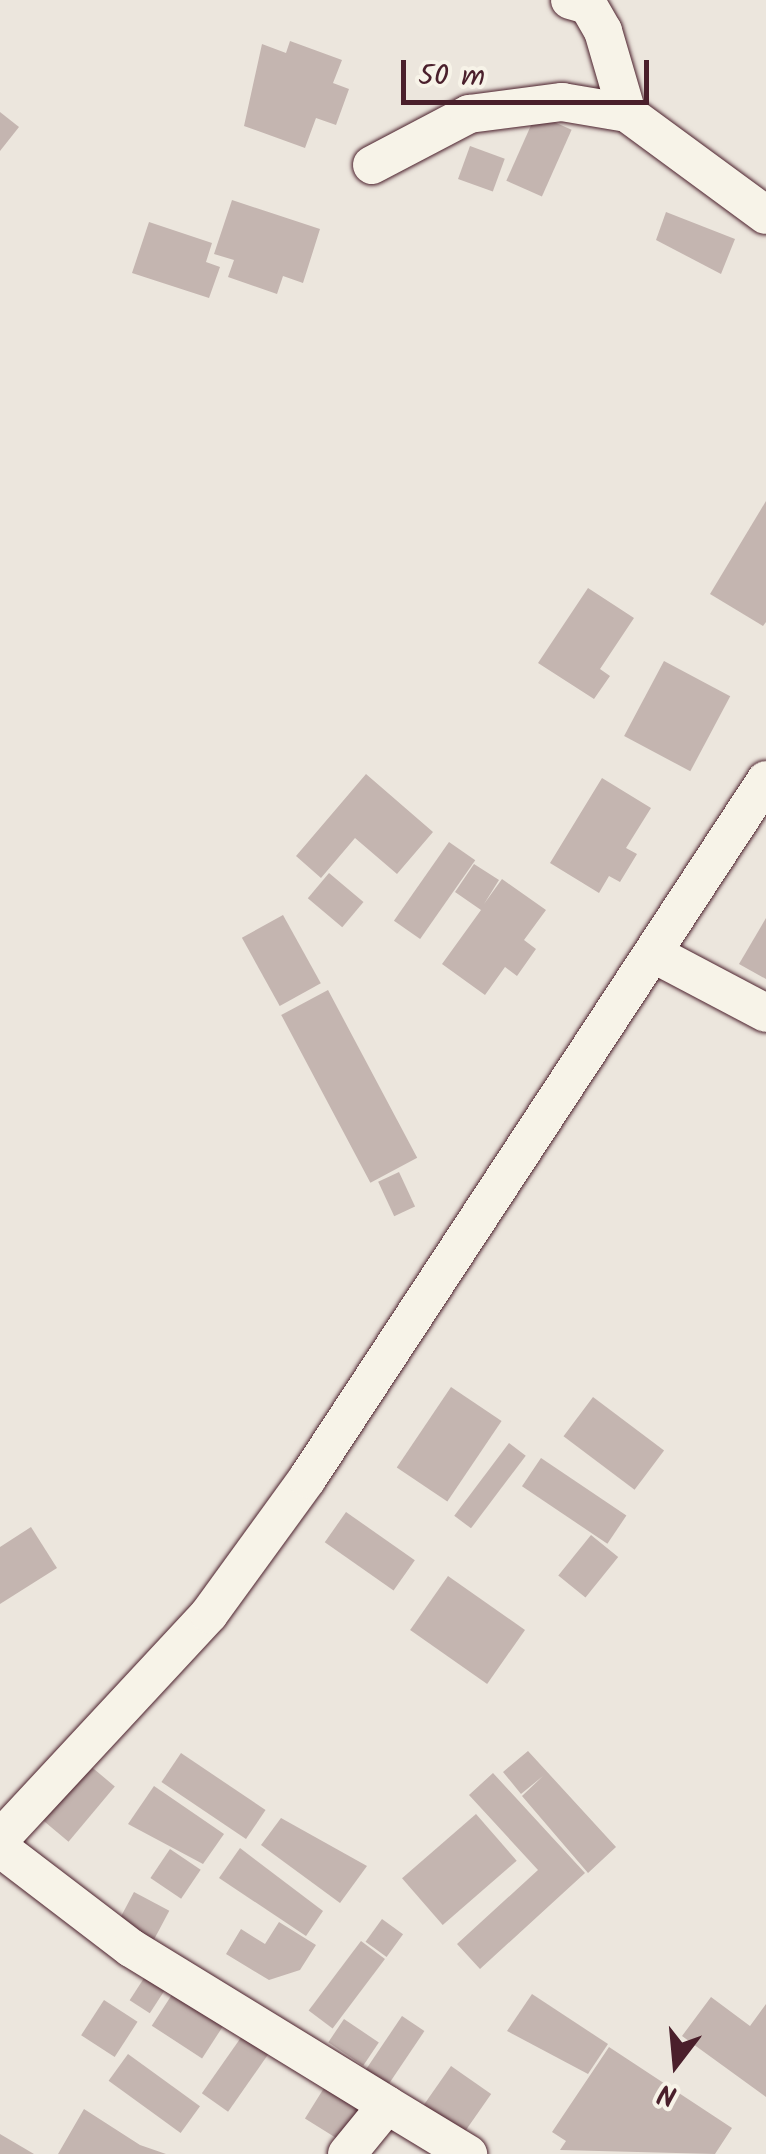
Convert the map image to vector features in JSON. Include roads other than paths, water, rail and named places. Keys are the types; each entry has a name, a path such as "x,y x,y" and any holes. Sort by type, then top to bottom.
{"street":[{"path":"570,0 588,5 603,30 627,113"},
{"path":"372,165 469,114 523,102 627,113 766,214"},
{"path":"0,1839 209,1614 656,955 766,780"},
{"path":"656,955 766,1013"},
{"path":"0,1848 131,1948 468,2154"},
{"path":"346,2154 387,2105"}]}
